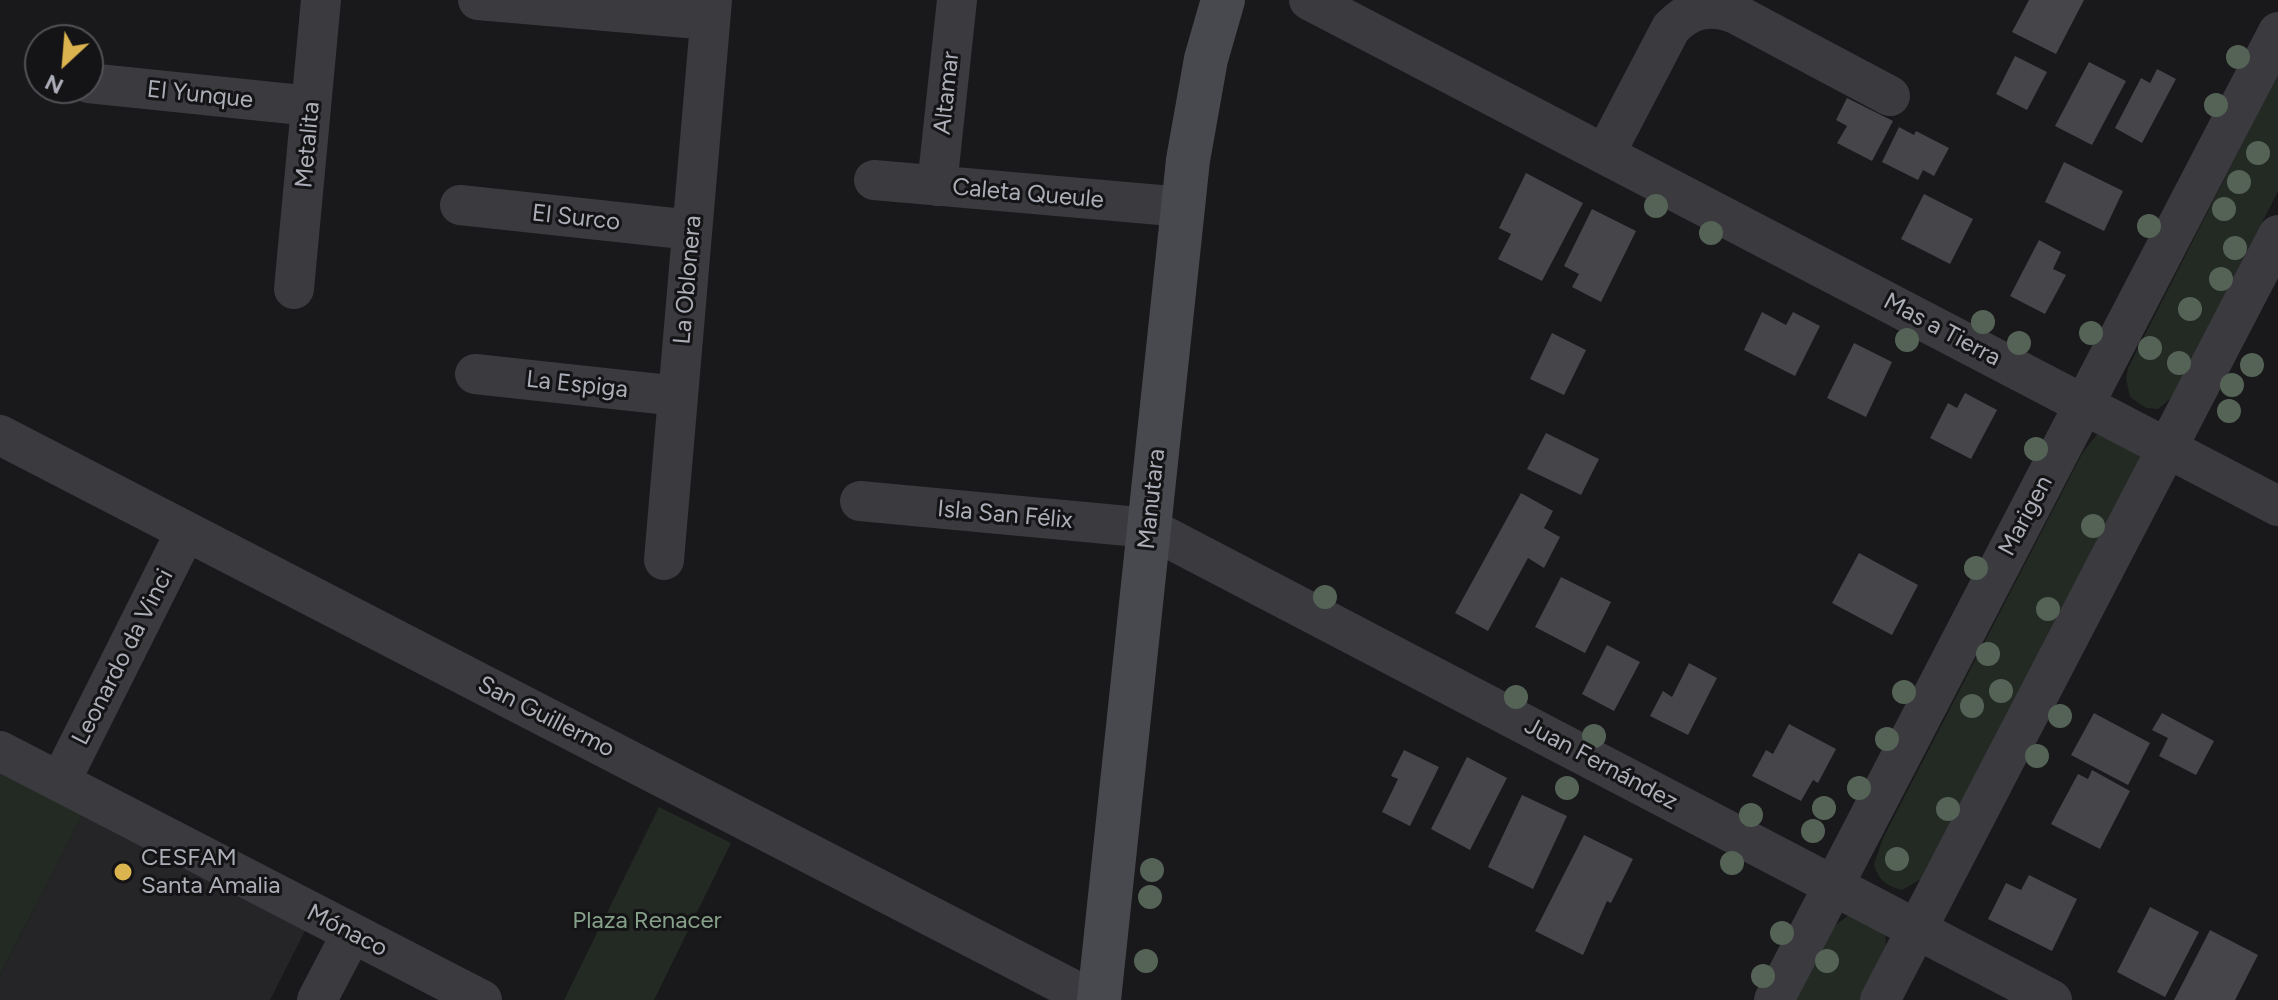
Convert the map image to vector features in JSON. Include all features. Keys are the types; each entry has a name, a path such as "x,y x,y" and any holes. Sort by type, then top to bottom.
{"main road":[{"name":"Manutara","path":"1099,1000 1195,110 1223,0"}],"street":[{"name":"Metalita","path":"294,289 321,0"},
{"path":"478,0 711,10"},
{"name":"Altamar","path":"937,186 957,0"},
{"name":"Mas a Tierra","path":"1309,0 2278,506"},
{"path":"1605,154 1671,28 1692,11 1707,7 1722,8 1736,14 1890,96"},
{"name":"La Oblonera","path":"664,560 711,10"},
{"name":"Marigen","path":"1774,1000 2278,32"},
{"name":"El Yunque","path":"104,85 311,106"},
{"name":"Caleta Queule","path":"874,180 1183,207"},
{"name":"El Surco","path":"460,205 692,230"},
{"path":"1880,1000 2278,235"},
{"name":"La Espiga","path":"475,374 678,396"},
{"name":"San Guillermo","path":"0,435 1093,1000"},
{"name":"Isla San Félix","path":"860,501 1149,528"},
{"name":"Juan Fernández","path":"1149,528 2052,1000"},
{"name":"Leonardo da Vinci","path":"60,782 186,531"},
{"name":"Mónaco","path":"0,751 482,1000"},
{"path":"317,1000 352,933"}],"shaded area":[{"name":"CESFAM Santa Amalia","path":"82,815 306,929 270,1000 0,1000 0,975"}],"green space":[{"path":"2278,74 2278,191 2175,395 2158,409 2146,408 2130,397 2126,379 2128,368"},
{"path":"2098,433 2140,450 2140,462 1921,879 1902,890 1892,886 1884,882 1874,864 1883,838 2083,452"},
{"path":"0,772 82,815 0,975"},
{"name":"Plaza Renacer","path":"659,807 731,843 654,1000 564,1000"},
{"path":"1853,912 1885,929 1886,948 1861,1000 1796,1000 1833,927"}],"building":[{"path":"2029,0 2084,0 2056,54 2012,32"},
{"path":"2015,56 2047,72 2027,110 1996,94"},
{"path":"2089,62 2126,81 2092,145 2055,126"},
{"path":"2157,69 2176,79 2142,143 2115,128 2141,78 2150,83"},
{"path":"1847,98 1893,121 1872,161 1837,143 1847,126 1836,120"},
{"path":"1899,127 1914,135 1916,131 1949,148 1934,176 1923,170 1918,180 1882,162"},
{"path":"2064,162 2123,191 2104,231 2045,202"},
{"path":"1526,173 1583,203 1542,281 1498,259 1511,234 1499,228"},
{"path":"1924,194 1973,219 1950,264 1901,239"},
{"path":"1592,209 1636,231 1601,302 1572,287 1579,274 1564,266"},
{"path":"2039,240 2061,252 2053,269 2066,275 2045,314 2010,296"},
{"path":"1762,312 1786,325 1793,312 1820,326 1795,376 1744,350"},
{"path":"1552,333 1586,350 1564,395 1530,379"},
{"path":"1854,343 1892,362 1866,417 1827,398"},
{"path":"1965,393 1997,410 1971,459 1930,438 1948,403 1957,408"},
{"path":"1546,433 1599,459 1581,495 1527,469"},
{"path":"1521,493 1553,511 1544,528 1560,537 1544,568 1528,558 1488,631 1455,613"},
{"path":"1859,553 1918,585 1892,635 1832,603"},
{"path":"1561,577 1611,602 1585,653 1535,627"},
{"path":"1607,645 1640,662 1614,711 1582,694"},
{"path":"1689,663 1717,678 1688,735 1650,716 1663,691 1672,697"},
{"path":"2094,713 2150,743 2128,785 2071,755"},
{"path":"2162,713 2214,741 2196,775 2159,756 2168,738 2152,730"},
{"path":"1789,724 1836,749 1818,783 1813,780 1801,801 1752,776 1766,750 1773,754"},
{"path":"1404,750 1439,767 1410,826 1382,812 1398,779 1391,776"},
{"path":"1467,757 1507,778 1470,850 1431,829"},
{"path":"2092,770 2130,791 2100,849 2051,824 2078,774 2088,779"},
{"path":"1522,795 1567,816 1533,889 1488,867"},
{"path":"1584,835 1633,859 1611,903 1607,901 1583,955 1535,931"},
{"path":"2029,875 2077,899 2052,951 1988,919 2006,883 2021,890"},
{"path":"2150,907 2199,932 2165,997 2117,972"},
{"path":"2210,930 2258,955 2235,1000 2174,1000"}],"place":[{"name":"CESFAM Santa Amalia","path":"123,872"}]}
